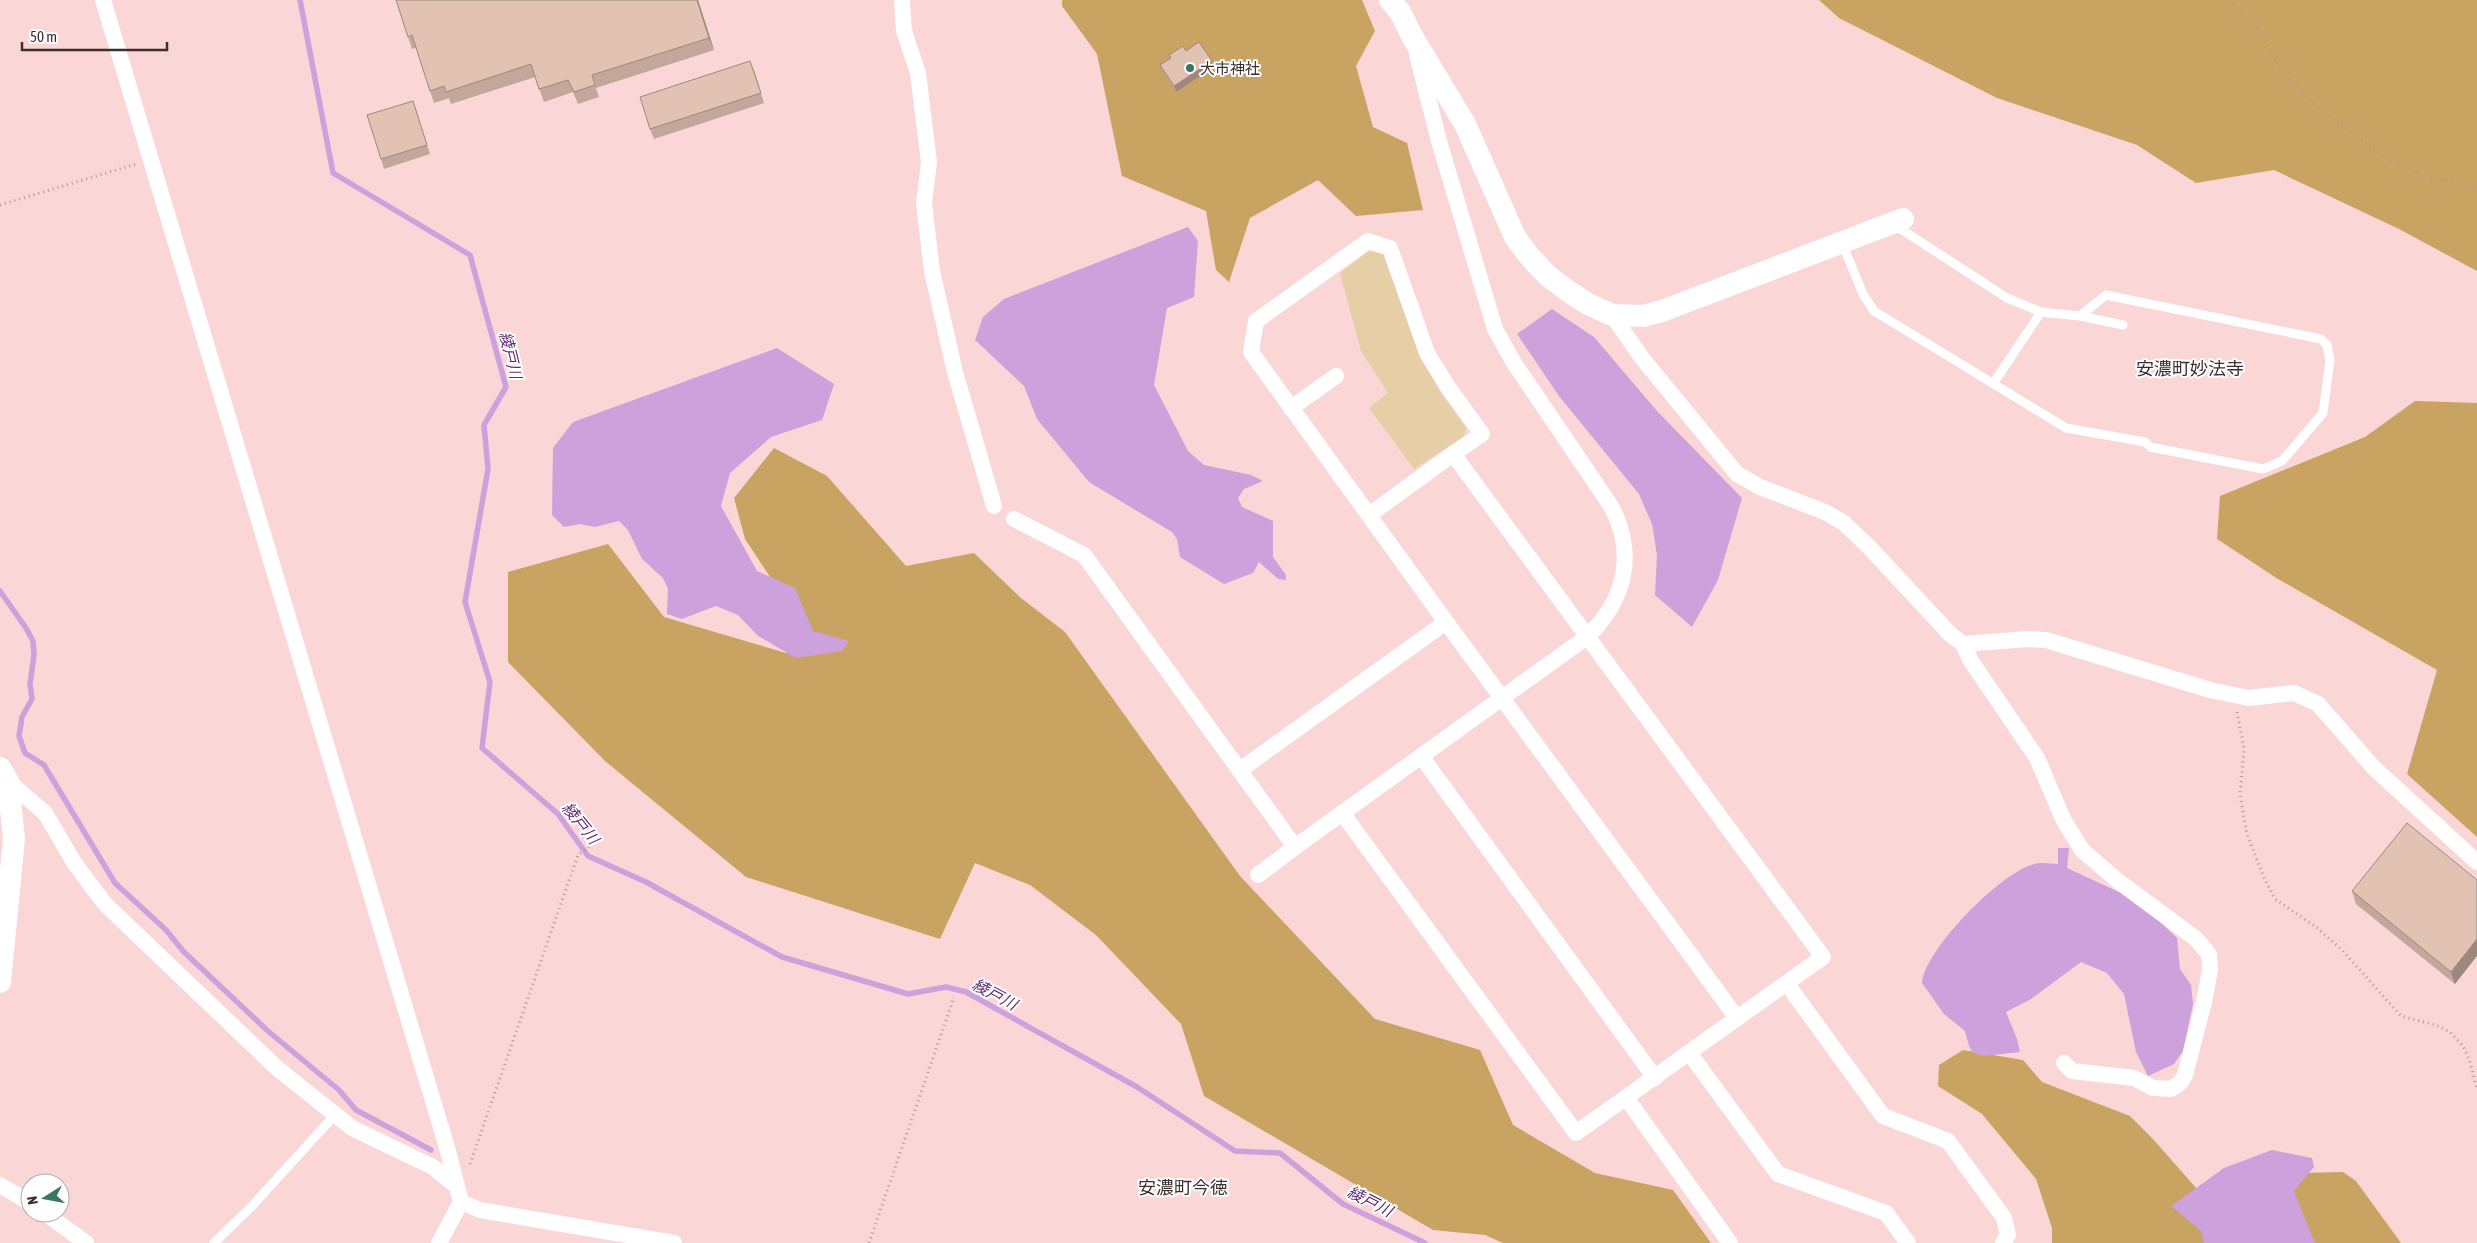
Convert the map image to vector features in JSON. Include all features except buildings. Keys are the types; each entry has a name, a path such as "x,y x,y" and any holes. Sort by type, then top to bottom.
{"street":[{"path":"104,0 448,1151 461,1202 439,1243"},
{"path":"902,0 904,31 918,73 929,162 924,203 932,271 956,372 994,506"},
{"path":"1390,0 1400,12 1413,38 1465,124 1515,237 1548,276 1588,304 1612,315 1643,316 1662,311 1898,221"},
{"path":"1258,875 1588,636 1608,615 1623,579 1625,547 1619,520 1514,363 1495,329 1439,140 1413,38"},
{"path":"1369,515 1482,434 1448,387 1427,353 1390,248 1368,241 1256,322 1251,352 1446,622 1737,1018"},
{"path":"1612,315 1642,358 1737,474 1760,488 1825,512 1844,523 1951,635 1963,644 1971,661 2037,758 2064,821 2082,850 2118,880 2195,938 2209,954 2210,970 2204,1002 2185,1075 2180,1083 2171,1089 2152,1088 2134,1078 2072,1071 2064,1063"},
{"path":"1291,408 1336,376"},
{"path":"1343,814 1576,1133 1690,1054 1822,957 1454,454"},
{"path":"1014,520 1084,555 1296,847"},
{"path":"1240,770 1446,622"},
{"path":"1963,644 2028,639 2046,640 2210,690 2249,698 2294,693 2318,704 2374,768 2477,862"},
{"path":"1421,756 1655,1078"},
{"path":"5,785 45,813 75,864 105,904 278,1069 334,1116 352,1128 432,1167 455,1184"},
{"path":"0,982 14,838 5,785"},
{"path":"1786,984 1883,1116 1948,1141 2004,1218 2008,1235 2003,1243"},
{"path":"1690,1054 1778,1174 1886,1213 1908,1243"},
{"path":"1627,1099 1730,1243"},
{"path":"0,1185 20,1197"},
{"path":"461,1202 480,1210 674,1243"},
{"path":"58,1223 86,1243"}],"lane":[{"path":"1898,221 2007,298 2041,312 2080,316 2123,325"},
{"path":"1842,243 1863,294 1874,311 2055,422 2076,431 2145,442 2150,447 2263,469 2282,462 2323,413 2330,360 2327,345 2321,339 2106,295 2080,316"},
{"path":"1993,384 2041,312"},
{"path":"214,1243 252,1206 334,1116"}],"path":[{"path":"2229,0 2262,34 2283,73 2308,99 2332,118 2386,158 2422,176 2477,187"},
{"path":"0,205 151,159"},
{"path":"2233,694 2244,749 2240,795 2247,834 2264,878 2275,898 2323,933 2401,1016 2436,1025 2450,1032 2463,1046 2469,1059 2477,1089"},
{"path":"455,1184 468,1171 578,855 590,846"},
{"path":"868,1243 954,997"}],"shaded area":[{"path":"1062,0 1362,0 1375,31 1356,66 1373,127 1407,143 1423,210 1356,216 1318,180 1250,218 1229,282 1216,270 1206,211 1122,176 1097,54 1062,6"},
{"path":"1819,0 2477,0 2477,271 2399,229 2274,170 2196,183 2137,145 1997,98 1839,18"},
{"path":"1188,227 1198,241 1194,297 1167,308 1154,385 1188,451 1204,465 1251,475 1263,481 1244,489 1238,498 1242,507 1273,521 1273,557 1286,575 1286,580 1278,579 1259,562 1253,573 1224,584 1180,557 1177,539 1172,532 1089,482 1037,419 1024,386 975,340 983,317 1004,299"},
{"path":"1369,251 1383,254 1422,360 1442,395 1466,428 1464,436 1414,469 1369,408 1388,393 1361,351 1340,273"},
{"path":"1552,309 1594,337 1657,411 1742,498 1718,580 1692,627 1655,595 1657,555 1652,524 1639,494 1559,396 1517,334"},
{"path":"777,348 834,384 822,420 771,437 730,473 721,506 757,571 795,588 813,631 849,641 842,651 796,658 758,636 738,615 716,606 682,619 667,614 668,589 663,578 642,559 628,530 619,521 595,527 580,524 564,527 552,515 553,448 573,422"},
{"path":"2415,401 2477,403 2477,837 2407,774 2437,670 2278,579 2217,539 2220,496 2365,437"},
{"path":"774,448 827,476 906,566 974,553 1021,598 1065,632 1240,876 1375,1019 1480,1050 1513,1125 1595,1173 1673,1190 1711,1243 1503,1243 1485,1235 1433,1230 1204,1096 1181,1024 1096,935 1030,885 975,863 940,939 746,877 605,761 508,662 508,572 608,544 664,617 786,653 803,627 745,539 734,498"},
{"path":"2058,848 2069,848 2067,868 2121,893 2155,917 2177,938 2180,969 2191,985 2193,1004 2183,1051 2174,1064 2148,1076 2136,1052 2124,994 2107,973 2081,962 2031,999 2006,1012 2020,1052 1983,1056 1973,1053 1965,1031 1944,1014 1922,983 1926,968 1936,951 1967,913 2004,881 2021,870 2037,863 2058,864"},
{"path":"1963,1050 2023,1060 2042,1082 2130,1116 2204,1197 2216,1243 2052,1243 2052,1228 2036,1179 1982,1114 1938,1086 1939,1065"},
{"path":"2272,1150 2312,1158 2314,1167 2294,1191 2315,1243 2204,1243 2201,1231 2171,1206 2224,1168"},
{"path":"2343,1172 2356,1181 2401,1243 2297,1243 2287,1183 2302,1173"}],"waterway":[{"name":"綾戸川","path":"300,0 333,173 470,255 506,387 484,425 488,469 465,602 490,682 482,748 558,814 588,856 646,882 782,957 908,994 946,987 966,992 1137,1087 1235,1151 1280,1153 1343,1204 1425,1243"},
{"path":"0,591 33,641 34,655 30,684 32,699 22,717 19,736 25,753 44,765 115,883 166,930 184,952 269,1032 339,1090 356,1110 431,1150"}],"place":[{"name":"大市神社","path":"1190,68"}],"district":[{"name":"安濃町妙法寺","path":"2190,368"},
{"name":"安濃町今徳","path":"1183,1187"}]}
